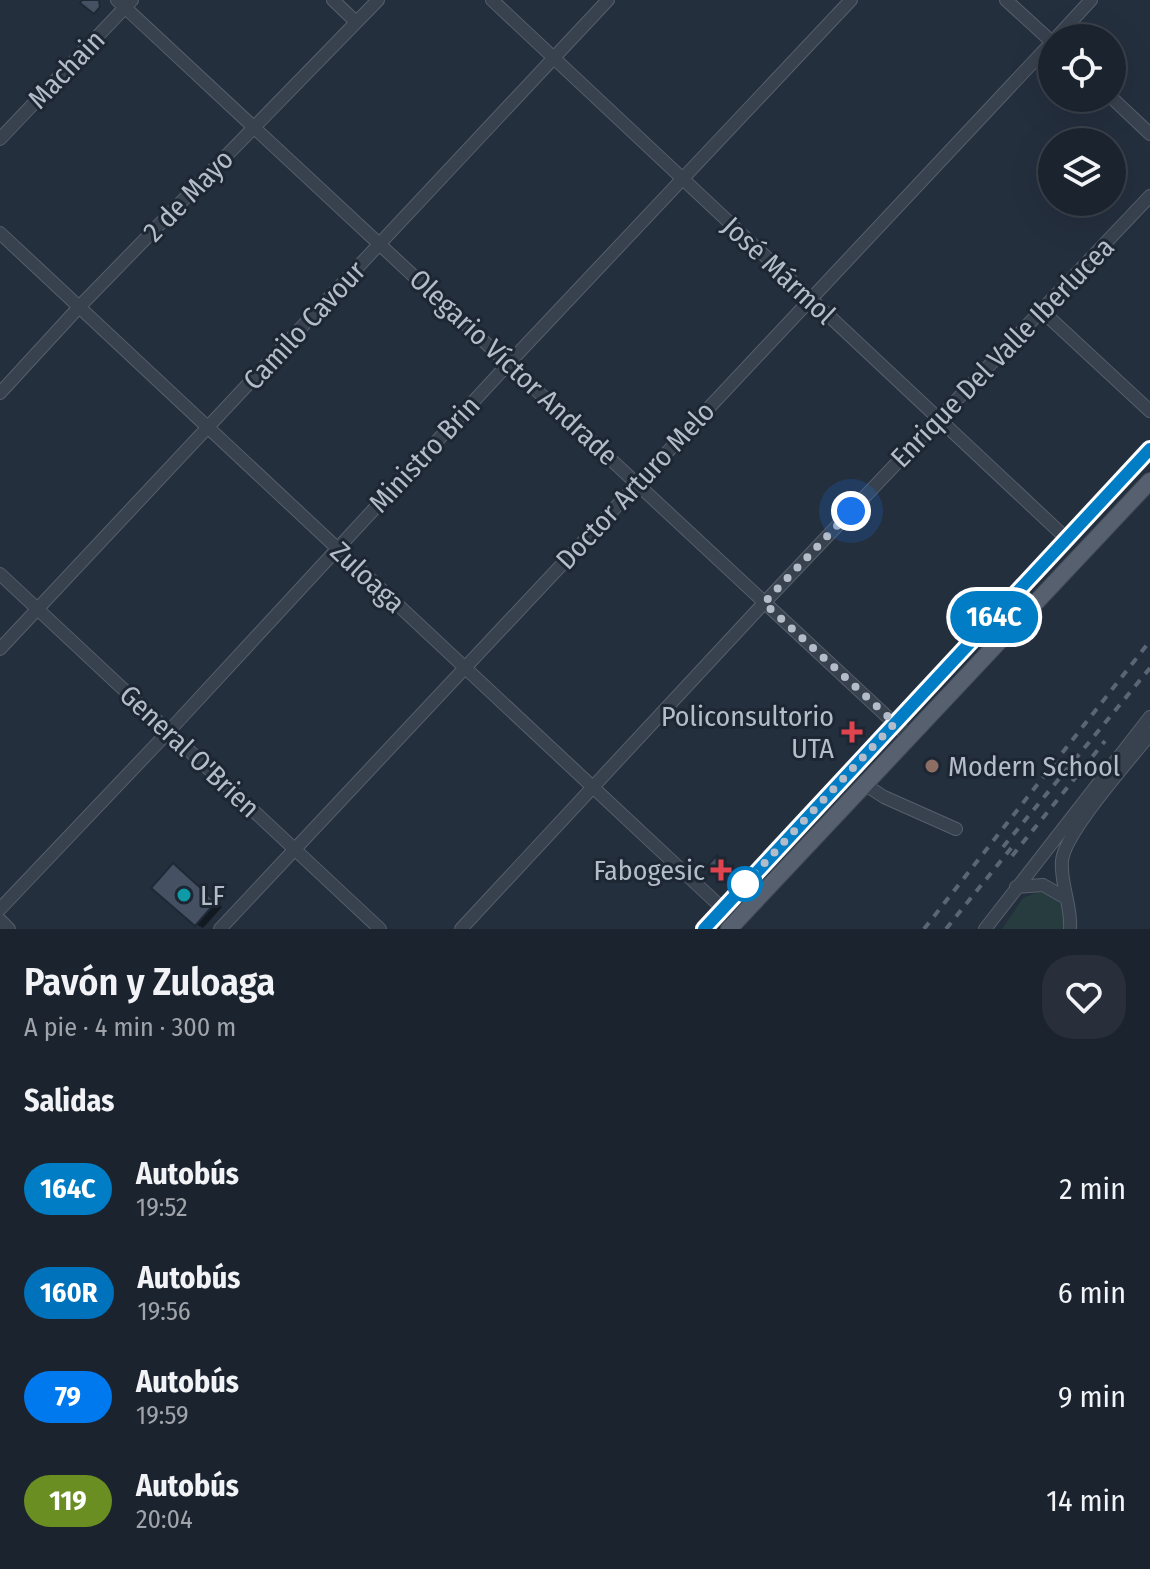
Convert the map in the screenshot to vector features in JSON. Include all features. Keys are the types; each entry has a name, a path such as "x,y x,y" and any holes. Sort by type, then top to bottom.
{"main road":[{"path":"704,929 1150,449"},
{"path":"732,925 1150,481"}],"street":[{"path":"333,0 356,22"},
{"name":"2 de Mayo","path":"0,393 80,306 378,0"},
{"name":"José Mármol","path":"492,0 1067,539"},
{"name":"Camilo Cavour","path":"0,649 608,0"},
{"name":"Ministro Brin","path":"0,909 851,0"},
{"path":"1006,0 1038,28"},
{"name":"Doctor Arturo Melo","path":"1069,24 1091,0"},
{"name":"Olegario Víctor Andrade","path":"125,2 908,736"},
{"name":"Machain","path":"0,139 125,2"},
{"name":"Doctor Arturo Melo","path":"220,929 1038,57"},
{"path":"1126,111 1150,134"},
{"name":"Enrique Del Valle Iberlucea","path":"461,929 764,603 1150,196"},
{"name":"Zuloaga","path":"0,233 465,667 722,910 732,925"},
{"path":"1041,310 1150,411"},
{"name":"General O'Brien","path":"0,574 380,929"},
{"path":"985,929 1150,717"},
{"path":"1070,929 1063,851 1150,734"},
{"path":"864,784 884,797 956,829"},
{"path":"1016,887 1043,885 1066,898"},
{"path":"0,920 9,929"}],"green space":[{"path":"1038,892 1051,896 1060,904 1065,915 1064,929 1002,929 1023,898"}],"building":[{"path":"82,0 99,0 100,7 94,14 80,3"},
{"path":"717,855 729,866 723,873 717,873 708,865"},
{"name":"LF","path":"173,863 216,902 195,926 151,888"}],"railway":[{"path":"924,929 1150,641"},
{"path":"1003,847 1150,668"},
{"path":"1012,856 1105,741"},
{"path":"946,929 1016,842"}],"bus line":[{"name":"164C","path":"704,929 1150,449"}],"place":[{"name":"Policonsultorio UTA","path":"852,732"},
{"name":"Modern School","path":"932,766"},
{"name":"Fabogesic","path":"721,870"},
{"name":"LF","path":"184,895"}],"route":[{"path":"745,884 895,723 764,603 851,511"}]}
